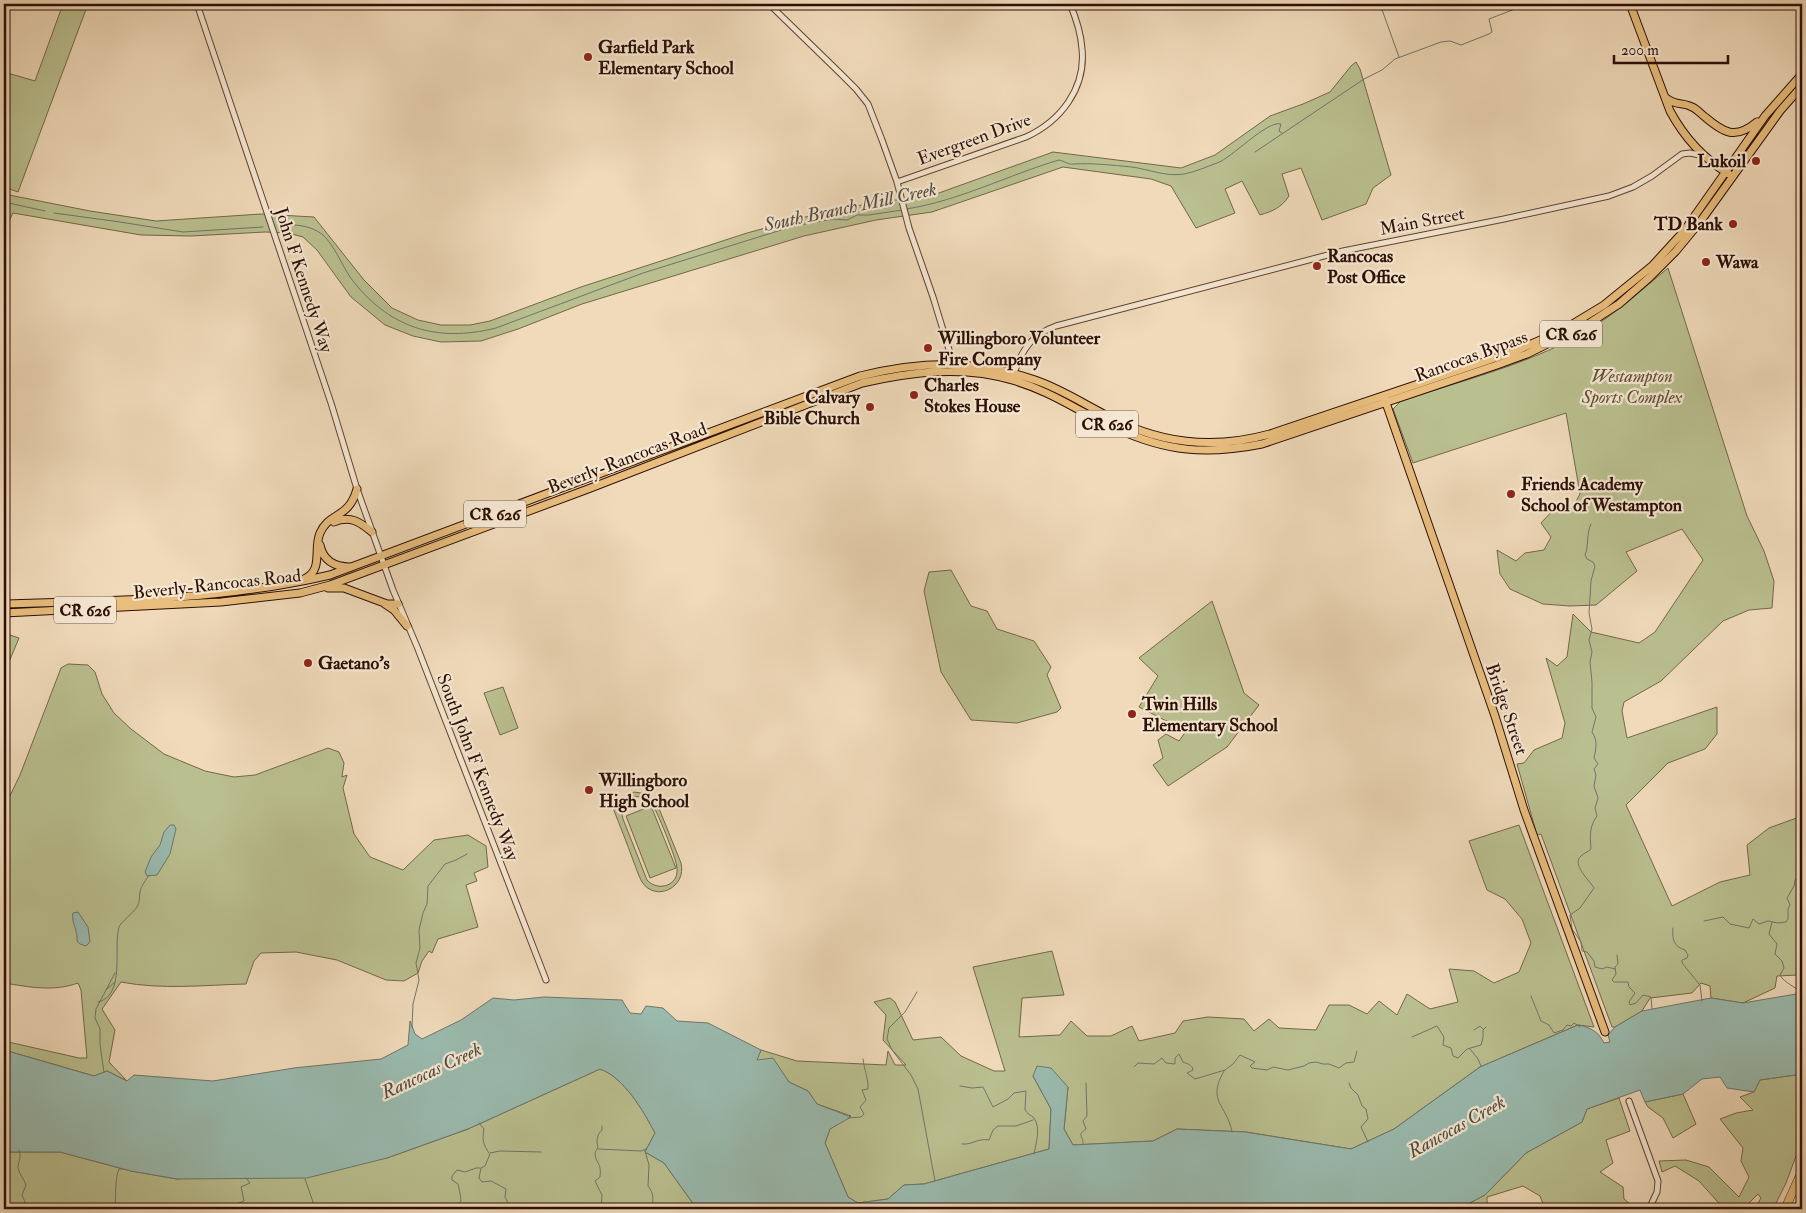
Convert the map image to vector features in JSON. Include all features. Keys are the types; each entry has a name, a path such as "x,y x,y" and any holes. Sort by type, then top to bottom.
{"highway":[{"path":"1785,1209 1802,1171"}],"main road":[{"path":"1630,4 1674,119 1688,139 1705,156 1728,174"},
{"name":"CR 626","path":"1728,174 1765,116 1802,74"},
{"name":"CR 626","path":"1728,174 1802,86"},
{"path":"1665,97 1673,103 1693,107 1721,130 1728,133 1737,133 1745,130 1765,116"},
{"path":"1674,119 1682,105"},
{"name":"Rancocas Bypass","path":"1160,441 1186,450 1236,449 1262,444 1385,399 1527,354 1588,324 1619,304 1676,252 1700,222 1728,174"},
{"name":"Beverly-Rancocas Road","path":"4,604 156,598 256,589 291,584 330,575 860,376 888,369 929,364 987,374 1059,394"},
{"name":"Beverly-Rancocas Road","path":"4,613 221,602 300,593 320,588 596,486 862,383 907,374 954,368 995,368 1036,380 1059,394 1160,441"},
{"name":"Bridge Street","path":"1385,399 1495,716 1524,810 1605,1032"},
{"path":"291,584 313,573 317,560 317,545 320,531 329,521 347,510 357,489"},
{"path":"355,567 337,566 328,560 321,551 320,544 323,532 332,522 345,519 357,521 372,532"},
{"path":"320,588 344,588 382,602 398,604"},
{"path":"382,602 394,610 407,626"}],"street":[{"name":"John F Kennedy Way","path":"197,4 331,403 357,489 384,565"},
{"path":"769,4 861,95 873,115 897,182 905,215 933,297 954,368"},
{"name":"Evergreen Drive","path":"897,182 1026,136 1040,130 1058,117 1068,105 1075,91 1082,62 1080,34 1070,4"},
{"name":"Main Street","path":"1014,374 1020,356 1028,342 1045,330 1056,326 1343,251 1578,204 1620,192 1644,181 1682,154 1690,153 1705,156"},
{"name":"South John F Kennedy Way","path":"384,565 546,980"},
{"path":"1629,1101 1658,1181 1658,1188 1649,1209"}],"green space":[{"path":"63,4 88,4 18,192 4,187 4,72 35,81"},
{"path":"1356,62 1360,69 1391,175 1373,188 1366,204 1322,220 1301,168 1282,174 1289,196 1283,203 1269,212 1260,215 1242,181 1225,189 1235,213 1196,228 1171,186 1151,179 1063,167 932,212 876,220 804,236 582,304 481,341 441,342 413,336 385,325 351,297 317,250 303,237 288,233 265,232 191,236 141,235 13,213 4,231 4,194 90,211 156,221 261,214 314,217 364,280 392,308 418,320 441,325 470,325 490,321 581,287 747,233 835,209 936,194 1053,152 1181,168 1215,155 1270,116 1330,92"},
{"name":"Westampton Sports Complex","path":"1668,268 1747,516 1764,551 1774,581 1772,608 1749,610 1723,621 1661,681 1624,702 1622,711 1627,738 1717,707 1717,734 1705,749 1668,763 1626,805 1672,906 1720,882 1750,875 1747,845 1769,828 1802,816 1802,978 1798,975 1777,976 1775,988 1743,1003 1711,998 1710,986 1701,983 1692,993 1650,998 1642,1011 1612,1027 1541,834 1537,835 1517,764 1524,763 1534,750 1562,738 1565,723 1546,658 1557,666 1567,657 1573,614 1591,632 1639,643 1655,632 1703,560 1682,529 1626,552 1637,571 1596,605 1543,604 1510,589 1500,574 1497,550 1516,561 1525,553 1544,550 1551,537 1541,523 1558,505 1572,509 1580,494 1566,413 1413,463 1393,409 1401,401 1500,369 1571,340 1632,299"},
{"path":"951,570 971,606 987,611 997,629 1034,641 1051,667 1047,675 1061,708 1057,712 1017,723 971,720 941,672 924,591 929,572"},
{"path":"1212,601 1244,693 1259,705 1227,747 1168,786 1153,765 1163,758 1158,740 1166,734 1179,741 1186,731 1139,707 1158,676 1139,658"},
{"path":"4,633 19,638 4,674"},
{"path":"68,664 88,665 95,672 102,694 114,713 131,729 164,754 205,771 234,777 255,775 328,748 339,752 344,763 342,777 347,775 343,788 354,834 370,857 403,870 434,840 468,835 486,846 488,867 474,873 477,881 466,885 478,927 438,939 432,953 429,951 422,961 418,973 404,981 386,980 337,960 296,952 261,953 254,961 246,984 152,986 121,982 102,1009 115,1030 109,1062 127,1081 107,1071 94,1076 4,1050 4,1041 79,1058 87,1058 81,990 78,983 50,988 4,983 4,808 20,775 61,668"},
{"path":"503,687 518,728 500,735 484,693"},
{"path":"634,792 647,794 656,801 681,863 682,872 679,879 675,885 662,892 648,888 642,882 613,808","holes":["633,797 645,798 654,806 674,855 677,874 675,879 667,885 657,886 647,880 623,819 622,812 624,806"]},
{"path":"651,806 676,868 650,878 626,816"},
{"path":"1519,825 1594,1027 1578,1025 1480,1067 1394,1129 1351,1149 1246,1132 1177,1129 1153,1141 1073,1145 1064,1129 1068,1087 1033,1076 1051,1109 1049,1149 924,1184 904,1185 888,1199 858,1203 848,1197 825,1143 830,1129 851,1116 817,1104 808,1091 789,1082 773,1059 756,1061 761,1050 797,1061 886,1065 888,1051 895,1065 906,1065 883,1040 886,1015 874,1002 890,998 895,1002 913,1040 941,1037 961,1056 994,1071 1005,1071 973,967 1052,951 1064,995 1022,998 1019,1037 1060,1035 1071,1021 1087,1036 1111,1036 1132,1026 1139,1041 1175,1033 1183,1021 1208,1017 1244,1019 1254,1031 1269,1019 1279,1028 1316,1030 1329,1005 1349,1005 1367,1014 1379,1001 1397,1015 1407,994 1430,1009 1458,1002 1449,969 1474,971 1494,983 1519,972 1531,943 1522,919 1505,899 1487,890 1469,841"},
{"path":"600,1069 617,1079 639,1106 655,1133 645,1152 664,1163 697,1209 4,1209 4,1152 60,1152 131,1171 177,1179 387,1158 468,1129"},
{"path":"1802,1074 1802,1140 1786,1183 1773,1209 1755,1209 1761,1198 1758,1194 1743,1209 1724,1209 1699,1181 1675,1166 1662,1172 1659,1161 1686,1160 1709,1167 1739,1197 1749,1177 1741,1161 1743,1148 1720,1119 1736,1113 1753,1110 1740,1097 1754,1092 1760,1080"},
{"path":"1683,1094 1696,1124 1673,1138 1663,1118 1648,1107 1645,1102"},
{"path":"1619,1098 1630,1131 1606,1140 1613,1163 1600,1172 1623,1187 1624,1199 1636,1209 1545,1209 1540,1196 1523,1186 1487,1197 1487,1202 1494,1209 1458,1209 1485,1195 1526,1153 1582,1122 1587,1109"}],"water":[{"path":"170,825 174,825 176,829 170,854 157,875 147,876 145,872 151,857 160,845 164,832"},
{"path":"78,912 88,927 90,942 86,946 77,941 73,913"},
{"name":"Rancocas Creek","path":"1802,993 1802,1074 1760,1080 1754,1092 1727,1088 1720,1077 1702,1079 1683,1094 1645,1102 1640,1090 1587,1109 1582,1122 1526,1153 1485,1195 1458,1209 697,1209 664,1163 645,1152 655,1133 639,1106 617,1079 600,1069 468,1129 387,1158 307,1178 177,1179 131,1171 60,1152 4,1152 4,1050 94,1076 107,1071 127,1081 134,1075 213,1081 294,1068 381,1059 408,1045 410,1021 415,1034 422,1039 461,1020 493,998 514,1000 544,997 622,1000 630,1013 641,1014 646,1006 663,1008 677,1021 708,1023 761,1050 757,1060 773,1058 789,1082 808,1091 817,1104 851,1117 830,1129 825,1143 848,1197 858,1203 888,1199 904,1185 924,1184 1049,1149 1051,1109 1033,1076 1037,1066 1051,1068 1068,1087 1064,1129 1073,1145 1153,1141 1177,1129 1245,1132 1351,1149 1394,1129 1480,1067 1578,1025 1594,1031 1604,1043 1610,1042 1608,1035 1615,1027 1642,1011 1711,998 1743,1003"}],"waterway":[{"path":"1346,5 1352,4"},
{"path":"1380,4 1399,57"},
{"name":"South Branch Mill Creek","path":"1255,152 1364,79 1382,70 1395,59 1441,42 1450,41 1461,45 1489,34 1492,32 1489,19 1528,4"},
{"name":"South Branch Mill Creek","path":"906,209 964,194 1059,160 1071,164 1109,165 1177,175 1184,174 1223,160 1259,133 1275,124 1281,124 1279,131 1282,133"},
{"name":"South Branch Mill Creek","path":"4,202 45,211"},
{"name":"South Branch Mill Creek","path":"279,225 302,226 313,229 323,235 350,277 380,309 397,320 433,332 453,334 496,328 643,273 794,226 833,219 847,220 857,215 902,210"},
{"name":"South Branch Mill Creek","path":"54,213 183,232 263,227"},
{"path":"1591,524 1585,555 1595,566 1591,581 1589,613 1592,629 1589,640 1592,652 1590,662 1592,708 1596,717 1592,732 1596,742 1594,758 1598,764 1594,769 1596,775 1594,786 1598,798 1595,808 1597,816 1591,832 1591,849 1581,856 1578,863 1594,888 1580,908 1570,915 1572,929 1581,942 1582,951 1587,952 1594,961 1595,967 1615,969"},
{"path":"412,1027 413,1004 419,980 416,963 420,948 419,930 427,904 428,886 445,864 467,854"},
{"path":"1704,921 1723,917 1730,924 1749,928 1753,919 1759,924 1768,921 1786,922 1790,905 1787,898 1794,886 1795,880 1802,874"},
{"path":"98,1002 107,998 112,991 117,970 119,927 137,907 142,885 149,875"},
{"path":"1772,922 1769,934 1777,944 1775,954 1782,961 1784,968 1780,975 1802,994"},
{"path":"1673,928 1674,942 1678,947 1685,950 1688,955 1687,958 1682,960 1682,963 1700,985 1702,1001"},
{"path":"1617,955 1618,964 1615,967 1616,974 1612,980 1614,982 1628,982 1629,987 1635,993 1629,1002 1630,1005 1636,1003 1643,995 1651,997 1652,1009"},
{"path":"104,1072 100,1029 95,1018 96,1009 115,973"},
{"path":"107,989 115,982"},
{"path":"917,992 905,1012 889,1028 887,1039 892,1050 911,1075 918,1089 935,1181"},
{"path":"1531,996 1541,1021 1549,1025 1554,1033 1574,1023 1580,1027"},
{"path":"1412,1037 1437,1026 1444,1037 1443,1045 1451,1048 1453,1056 1458,1058 1467,1049 1481,1045 1483,1030 1486,1027"},
{"path":"1474,1030 1480,1026 1483,1029"},
{"path":"1470,1049 1481,1066"},
{"path":"1134,1067 1138,1063 1154,1064 1162,1058 1166,1063 1175,1064 1175,1058 1179,1054 1183,1062 1192,1066 1193,1070 1187,1073 1195,1079 1225,1070 1240,1055 1255,1062 1250,1066 1252,1068 1267,1070 1273,1067 1288,1070 1316,1062 1339,1068 1346,1063 1354,1062 1357,1051"},
{"path":"848,1118 861,1117 864,1114 860,1107 866,1100 862,1090 868,1089 868,1086 863,1059"},
{"path":"1224,1071 1219,1081 1217,1097 1232,1132"},
{"path":"1083,1144 1081,1135 1086,1129 1083,1121 1087,1116 1086,1083"},
{"path":"1349,1083 1358,1095 1362,1106 1366,1109 1368,1119 1361,1127 1368,1142"},
{"path":"960,1086 983,1087 993,1107 1008,1099 1014,1093 1026,1091 1025,1110 1034,1118 1037,1126 1034,1154"},
{"path":"962,1144 989,1140 993,1130 998,1126 1016,1126 1033,1120"},
{"path":"479,1123 484,1129 483,1142 489,1153"},
{"path":"601,1209 602,1195 595,1181 600,1177 600,1168 595,1153 598,1147 597,1138 602,1130 602,1126"},
{"path":"460,1132 468,1129"},
{"path":"598,1149 641,1151 646,1149"},
{"path":"19,1150 18,1168 26,1185 22,1195 28,1209"},
{"path":"490,1153 500,1151 541,1152"},
{"path":"645,1151 649,1165 648,1186 652,1194 653,1209"},
{"path":"490,1154 485,1166 481,1168 479,1178 482,1182 491,1181 506,1189 505,1197 511,1209"},
{"path":"456,1209 461,1200 458,1184 452,1180 452,1176 457,1170 465,1172 480,1168"},
{"path":"105,1209 115,1206 117,1176 119,1169 122,1169"},
{"path":"232,1209 231,1206 244,1201 241,1187 250,1183 246,1178"},
{"path":"305,1179 313,1202 306,1209"}],"place":[{"name":"Garfield Park Elementary School","path":"588,57"},
{"name":"Lukoil","path":"1756,161"},
{"name":"TD Bank","path":"1733,224"},
{"name":"Wawa","path":"1706,262"},
{"name":"Rancocas Post Office","path":"1317,266"},
{"name":"Willingboro Volunteer Fire Company","path":"928,348"},
{"name":"Charles Stokes House","path":"914,395"},
{"name":"Calvary Bible Church","path":"870,407"},
{"name":"Friends Academy School of Westampton","path":"1511,494"},
{"name":"Gaetano's","path":"308,663"},
{"name":"Twin Hills Elementary School","path":"1132,714"},
{"name":"Willingboro High School","path":"589,790"}]}
